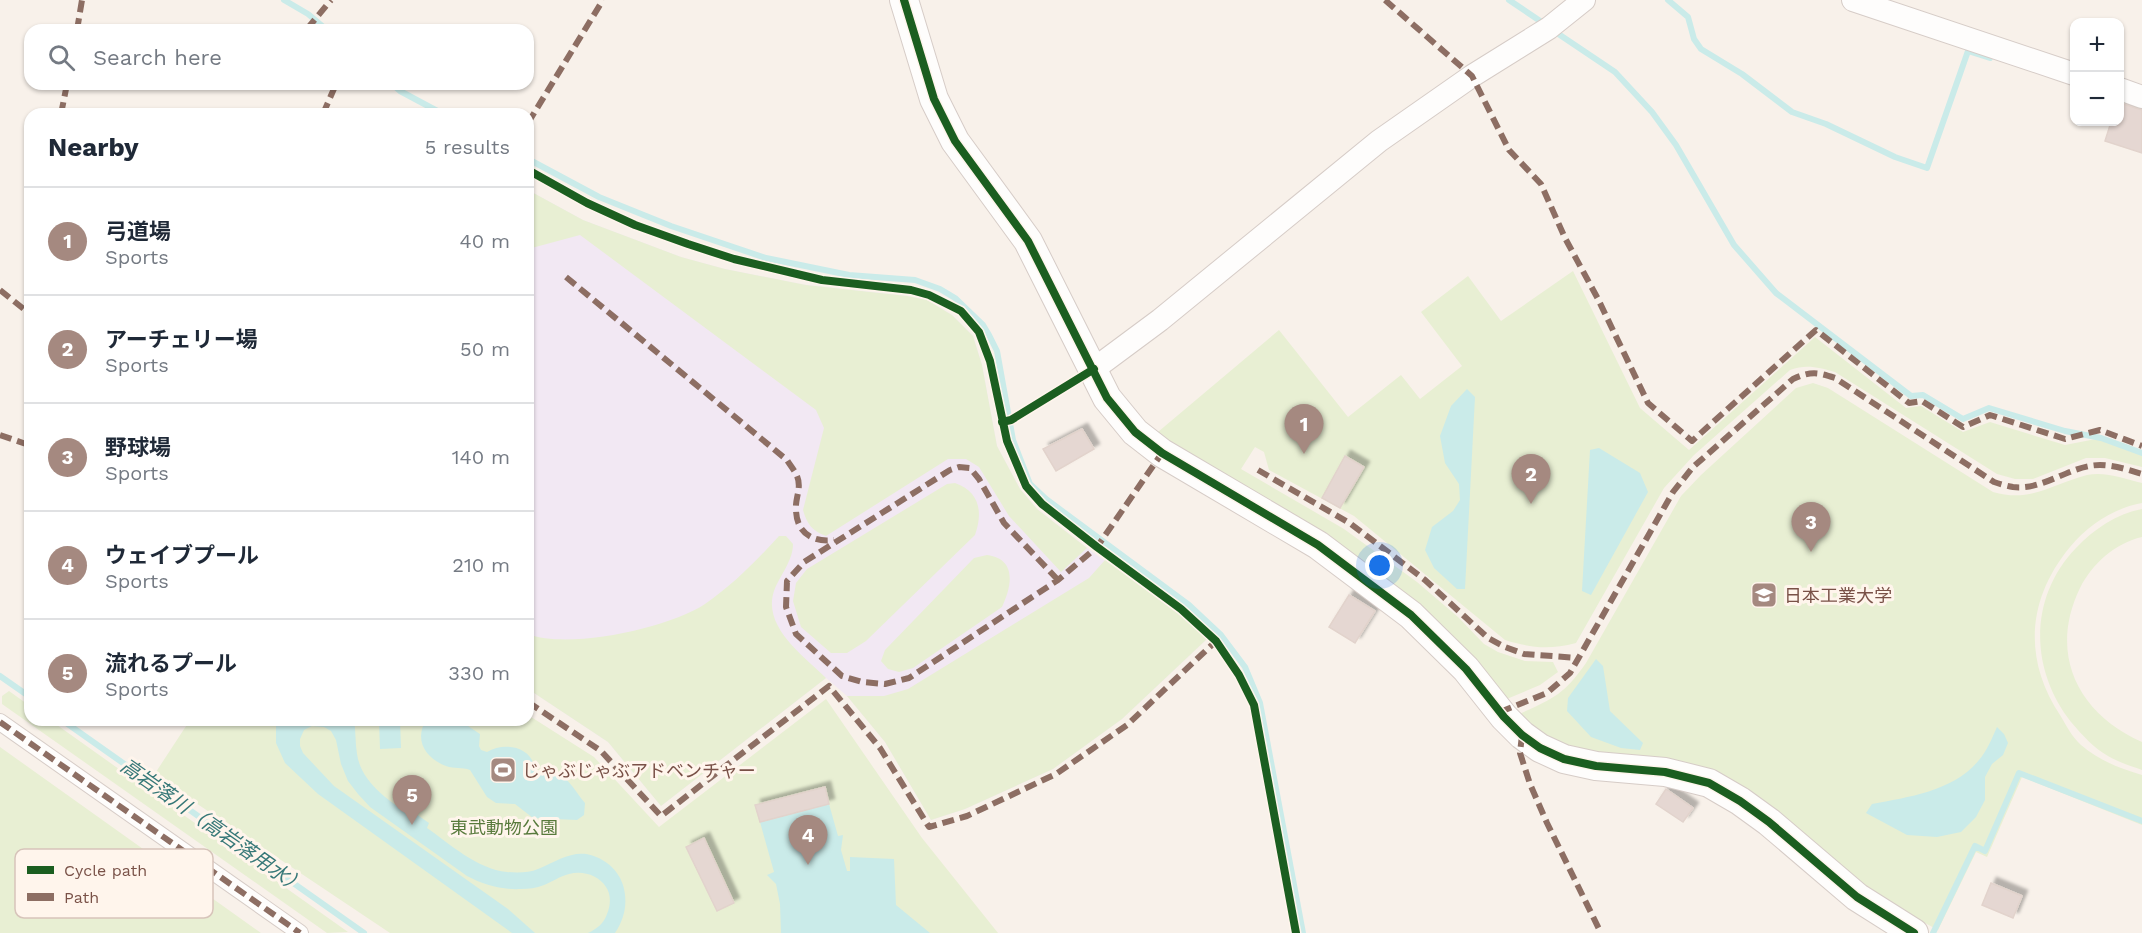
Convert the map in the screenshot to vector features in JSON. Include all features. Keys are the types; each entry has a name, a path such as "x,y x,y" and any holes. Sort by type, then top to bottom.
{"street":[{"path":"904,0 934,99 955,141 1028,241 1107,398 1135,432 1162,453 1318,545 1411,615 1466,669 1504,717 1522,735 1540,748 1564,759 1596,766 1665,771 1709,783 1740,801 1769,822 1857,897 1914,933"},
{"path":"1094,369 1161,320 1379,141 1473,76 1549,28 1584,0"},
{"path":"1853,0 2070,73"},
{"path":"2124,90 2142,96"},
{"path":"0,722 181,849"},
{"path":"213,872 300,933"}],"shaded area":[{"path":"534,193 583,220 681,257 725,269 806,285 927,300 952,315 973,336 982,365 997,446 1020,489 1037,509 1177,613 1207,639 1122,719 1053,769 965,809 931,820 885,742 847,696 826,678 661,806 608,742 534,693"}],"green space":[{"path":"534,193 583,220 681,257 725,269 806,285 927,300 952,315 973,336 982,365 997,446 1020,489 1037,509 1087,548 1061,572 1009,516 979,467 966,459 948,459 826,536 817,532 808,523 803,510 824,428 816,410 580,235 534,247"},
{"path":"1573,271 1640,408 1689,450 1815,337 1906,408 1921,406 1963,432 1990,422 2065,445 2101,438 2142,453 2142,467 2105,458 2086,458 2033,479 2015,479 1997,474 1835,372 1812,367 1796,368 1790,370 1694,455 1664,488 1576,643 1557,647 1540,647 1505,640 1354,516 1269,470 1264,452 1255,447 1241,469 1344,529 1417,582 1458,617 1484,644 1498,652 1525,661 1553,662 1558,672 1540,685 1502,701 1152,437 1279,330 1348,417 1401,375 1420,399 1462,366 1421,312 1468,276 1501,321"},
{"path":"1813,383 1828,388 1993,492 2007,495 2030,494 2094,474 2115,476 2142,483 2142,503 2121,509 2102,519 2070,547 2045,587 2038,608 2035,630 2040,672 2048,694 2072,735 2081,745 2102,760 2142,775 2142,825 2022,777 1987,857 1976,852 1938,930 1862,889 1753,799 1566,749 1517,715 1556,695 1578,674 1681,496 1796,388"},
{"path":"955,483 970,492 977,504 979,518 975,535 866,641 847,653 831,653 801,627 793,601 796,583 807,569 947,484"},
{"path":"2142,509 2142,537 2114,549 2091,571 2080,588 2071,612 2067,636 2069,658 2075,679 2086,698 2101,715 2120,730 2142,742 2142,770 2103,753 2088,741 2071,722 2057,702 2048,680 2042,657 2040,634 2049,589 2060,568 2076,548 2106,523"},
{"path":"779,536 786,536 793,544 789,562 774,591 772,604 774,617 787,640 826,678 661,806 608,742 534,693 534,635 568,639 593,638 668,621 705,604 744,572"},
{"path":"987,555 997,558 1008,568 1010,582 1002,607 913,668 899,672 888,669 881,661 885,650 974,558"},
{"path":"1105,560 1177,613 1207,639 1122,719 1053,769 965,809 931,820 885,742 847,696 884,696 908,689 1089,578"},
{"path":"9,691 24,702 24,720 2,704 2,696"},
{"name":"東武動物公園","path":"826,699 922,838 998,933 390,933 154,775 186,726 534,726 534,719 594,757 659,827"},
{"path":"33,726 58,726 348,932 327,933 213,853 213,849 208,849"},
{"path":"0,747 143,849 15,849 15,918 213,918 213,899 261,933 0,933"}],"water":[{"path":"1467,389 1475,397 1465,589 1457,589 1434,568 1425,550 1432,527 1453,511 1460,500 1459,484 1445,463 1440,436 1451,406"},
{"path":"1599,448 1640,473 1648,492 1591,595 1582,591 1590,450"},
{"path":"1596,659 1603,666 1610,711 1643,743 1640,750 1621,748 1591,737 1567,711 1568,698"},
{"path":"276,726 312,726 304,730 300,746 303,753 334,786 508,909 535,933 512,933 318,794 285,763 276,743"},
{"path":"312,726 354,726 356,750 360,764 370,782 410,815 413,812 429,823 427,828 485,866 507,872 522,872 534,870 564,857 580,854 598,857 610,865 623,885 625,898 623,916 615,933 588,933 597,928 606,917 610,900 603,883 590,874 574,873 527,889 493,886 467,876 370,807 348,781 341,764 336,740 331,731 324,727"},
{"path":"379,726 400,726 401,748 380,749"},
{"name":"じゃぶじゃぶアドベンチャー","path":"468,726 480,734 481,750 487,752 510,747 524,751 538,773 553,771 565,778 585,803 584,815 577,820 533,818 515,804 496,803 487,797 470,770 446,766 427,753 422,741 423,727"},
{"path":"1997,727 2004,734 2008,743 2003,755 1992,764 1985,777 1985,800 1976,817 1961,832 1937,837 1907,835 1866,813 1872,804 1930,791 1957,779 1969,771 1982,756"},
{"path":"829,804 838,836 843,835 841,850 847,871 850,871 850,857 894,859 896,905 930,933 781,933 780,904 776,884 767,875 774,872 760,822"}],"building":[{"path":"2124,104 2142,110 2142,153 2105,141 2110,126 2124,126"},
{"path":"1082,429 1094,449 1056,471 1043,449"},
{"path":"1345,456 1364,467 1340,508 1322,498"},
{"path":"1349,595 1375,611 1355,643 1329,627"},
{"path":"825,787 829,804 760,822 755,805"},
{"path":"1666,789 1693,808 1683,822 1656,804"},
{"path":"704,838 734,903 717,911 686,847"},
{"path":"1991,883 2022,896 2013,918 1982,905"}],"waterway":[{"path":"284,0 320,24"},
{"path":"1509,0 1546,25"},
{"path":"1668,0 1688,17 1694,39 1701,49 1742,74 1792,112 1826,124 1895,157 1927,168 1968,51 1990,58"},
{"path":"1554,31 1615,72 1652,112 1676,145 1734,245 1776,293 1911,396 1923,395 1963,419 1989,408 2065,431 2101,438 2142,453"},
{"path":"399,90 432,108"},
{"path":"534,162 599,197 671,226 766,258 849,275 915,280 940,289 955,298 983,325 997,351 1013,440 1030,484 1046,499 1189,605 1221,635 1245,667 1260,703 1303,933"},
{"name":"高岩落川（高岩落用水）","path":"0,676 24,693"},
{"name":"高岩落川（高岩落用水）","path":"71,726 364,933"},
{"path":"1933,933 1975,846 1985,851 2019,773 2142,821"}],"marked path":[{"path":"78,24 82,0"},
{"path":"311,24 331,0"},
{"path":"534,113 603,0"},
{"path":"1385,0 1472,76 1509,150 1541,184 1565,238 1598,299 1648,403 1692,441 1816,330 1909,403 1922,401 1963,427 1990,415 2065,439 2100,430 2142,446"},
{"path":"62,108 66,90"},
{"path":"326,108 333,90"},
{"path":"566,277 787,460 798,480 796,509 802,530 819,540 834,540"},
{"path":"0,290 24,309"},
{"path":"1500,712 1547,693 1570,673 1673,492 1693,467 1799,376 1814,373 1835,378 1994,482 2013,487 2024,487 2046,482 2078,469 2100,465 2142,474"},
{"path":"0,435 24,443"},
{"path":"1058,580 1004,523 979,479 970,468 959,467 950,470 804,562 787,581 786,607 796,634 842,676 862,682 885,684 909,678 1058,580 1097,547 1162,453"},
{"path":"1258,470 1351,524 1425,580 1488,638 1524,654 1578,658"},
{"path":"534,706 601,751 661,816 829,686 880,748 929,827 967,816 1056,774 1127,725 1216,641"},
{"path":"0,722 181,849"},
{"path":"1522,735 1520,753 1530,784 1601,933"},
{"path":"213,872 300,933"}],"cycle path":[{"path":"904,0 934,99 955,141 1028,241 1107,398 1135,432 1162,453 1318,545 1411,615 1466,669 1504,717 1522,735 1540,748 1564,759 1596,766 1665,772 1709,783 1740,801 1769,822 1857,897 1914,933"},
{"path":"534,173 587,203 635,225 734,259 822,280 911,290 929,295 961,311 979,332 990,361 1007,441 1026,486 1042,504 1181,609 1216,641 1239,675 1254,705 1296,933"},
{"path":"1002,422 1011,420 1094,369"}],"place":[{"name":"弓道場","path":"1304,454"},
{"name":"アーチェリー場","path":"1531,504"},
{"name":"野球場","path":"1811,552"},
{"name":"日本工業大学","path":"1764,595"},
{"name":"じゃぶじゃぶアドベンチャー","path":"503,770"},
{"name":"流れるプール","path":"412,825"},
{"name":"ウェイブプール","path":"808,865"}]}
